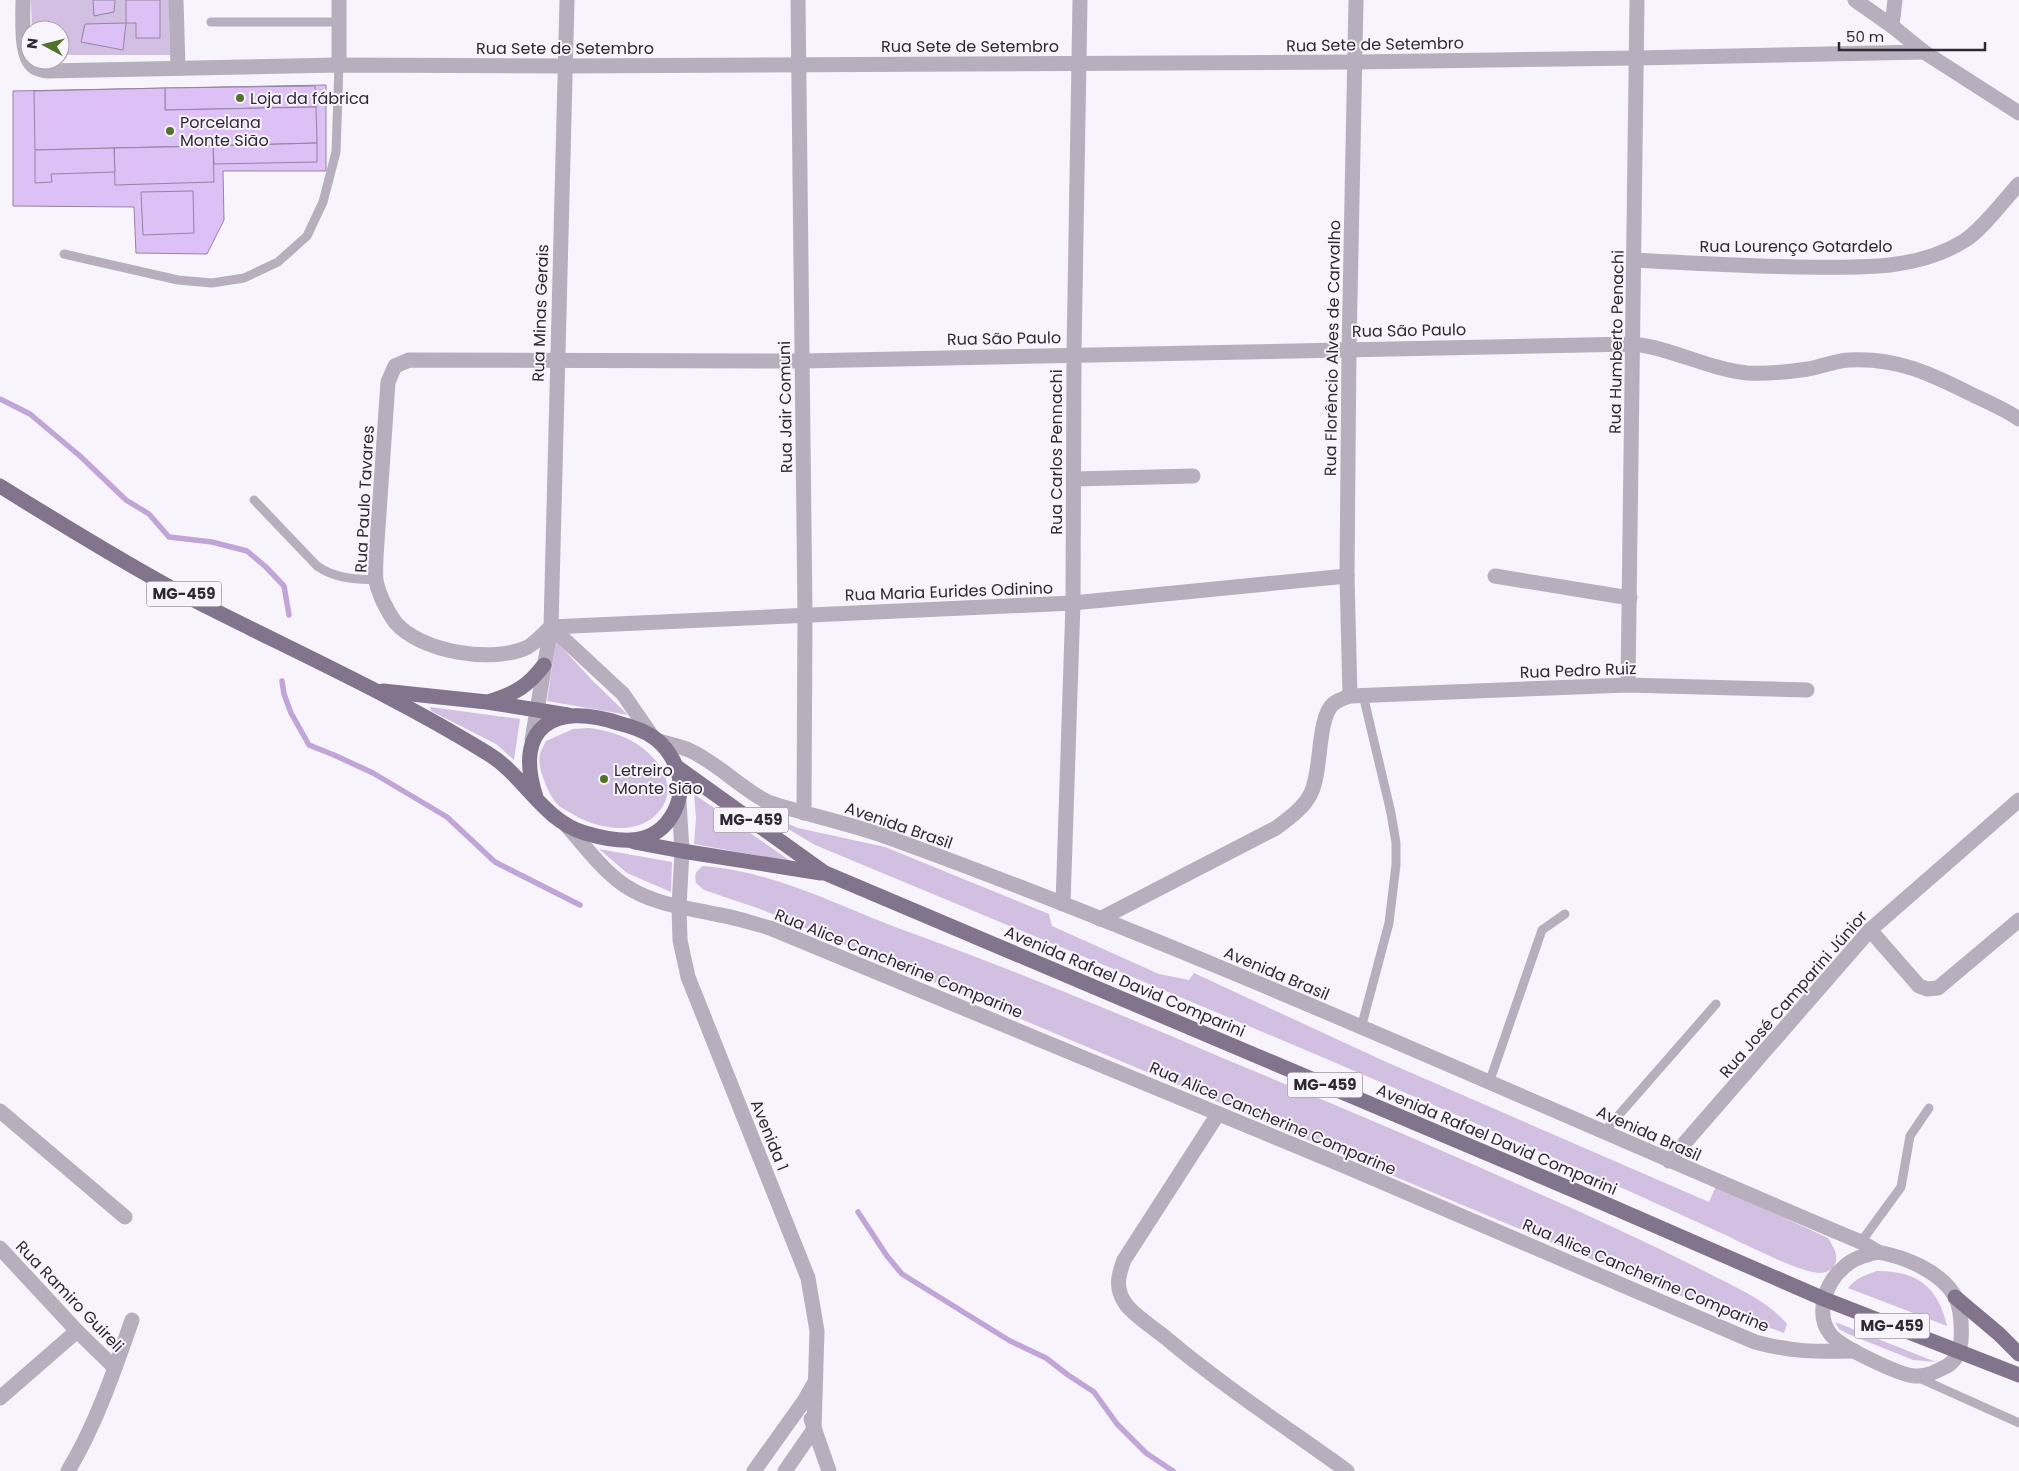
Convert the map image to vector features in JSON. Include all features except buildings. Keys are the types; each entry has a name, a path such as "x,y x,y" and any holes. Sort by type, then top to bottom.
{"main road":[{"name":"Avenida Rafael David Comparini","path":"0,486 110,554 184,594 374,690 490,754 509,769 551,814 566,825 598,836 825,873"},
{"path":"487,702 512,694 526,685 544,665"},
{"name":"Avenida Rafael David Comparini","path":"374,690 487,702 568,715 601,718 655,739 671,756 677,767 680,782 679,802 671,818 656,833 630,841"},
{"name":"Avenida Rafael David Comparini","path":"536,798 529,778 532,740 546,724 568,715"},
{"name":"Avenida Rafael David Comparini","path":"677,767 825,873 1569,1188 1824,1299 2019,1375"},
{"path":"1955,1297 1999,1334 2019,1354"}],"street":[{"name":"Rua Sete de Setembro","path":"23,0 25,54 32,66 38,70 48,71 340,65 565,66 1355,62 1924,52"},
{"path":"176,0 178,68"},
{"path":"339,0 340,65"},
{"name":"Rua Minas Gerais","path":"532,740 551,626 567,0"},
{"name":"Rua Jair Comuni","path":"798,0 805,614 804,813"},
{"name":"Rua Carlos Pennachi","path":"1063,904 1073,603 1074,354 1080,0"},
{"name":"Rua Florêncio Alves de Carvalho","path":"1356,0 1348,349 1347,576 1356,696"},
{"name":"Rua Humberto Penachi","path":"1628,685 1637,0"},
{"path":"1855,0 1892,26 1924,52 2019,113"},
{"path":"1892,26 1895,0"},
{"name":"Rua Lourenço Gotardelo","path":"1634,260 1724,266 1852,267 1901,264 1940,254 1966,240 2019,184"},
{"name":"Rua São Paulo","path":"388,382 395,366 409,360 802,361 1633,344 1661,349 1733,371 1747,373 1772,374 1808,369 1847,360 1877,360 1905,364 1929,373 2019,420"},
{"name":"Rua Paulo Tavares","path":"388,382 376,580 383,600 395,622 414,638 444,649 481,654 516,651 533,643 551,626"},
{"path":"1074,479 1193,476"},
{"name":"Rua Maria Eurides Odinino","path":"551,626 1073,603 1347,576"},
{"path":"1495,576 1630,598"},
{"path":"551,626 622,694 655,739"},
{"name":"Rua Pedro Ruiz","path":"1356,696 1628,685 1807,690"},
{"path":"1100,918 1276,828 1295,814 1310,795 1315,781 1323,728 1331,705 1356,696"},
{"name":"Avenida Brasil","path":"655,739 689,751 768,802 885,836 1100,918 1490,1083 1669,1162 1861,1242 1878,1252 1893,1255 1916,1264 1940,1279 1955,1297"},
{"name":"Rua José Camparini Júnior","path":"1669,1162 1870,930 2019,800"},
{"name":"Avenida 1","path":"679,802 682,851 678,907 680,940 688,978 808,1278 817,1331 814,1428"},
{"name":"Rua Alice Cancherine Comparine","path":"566,825 608,872 622,884 647,898 770,928 1218,1114 1755,1342 1783,1350 1808,1352 1854,1350"},
{"path":"1870,930 1919,986 1927,989 1938,988 2019,920"},
{"path":"0,1111 125,1217"},
{"path":"1218,1114 1124,1260 1118,1278 1119,1291 1126,1305 1174,1345 1258,1410 1346,1471"},
{"name":"Rua Ramiro Guireli","path":"0,1248 77,1331 115,1368"},
{"name":"MG-459","path":"1878,1252 1858,1257 1844,1266 1833,1279 1824,1299 1822,1312 1825,1324 1831,1335 1854,1350 1900,1373 1915,1376"},
{"path":"1915,1376 1928,1375 1952,1363 1959,1352 1960,1317 1955,1297"},
{"path":"68,1471 87,1435 115,1368 132,1320"},
{"path":"0,1398 77,1331"},
{"path":"754,1471 804,1401 817,1379"},
{"path":"804,1401 829,1471"},
{"path":"785,1471 814,1428"}],"lane":[{"path":"210,22 339,22"},
{"path":"64,254 178,280 212,283 244,278 278,262 307,236 326,195 336,152 340,65"},
{"path":"254,500 317,566 328,573 346,579 376,580"},
{"path":"1356,696 1391,813 1396,843 1396,865 1389,923 1361,1028"},
{"path":"1490,1083 1542,930 1565,914"},
{"path":"1604,1132 1716,1004"},
{"path":"1861,1242 1902,1187 1910,1136 1929,1108"},
{"path":"1915,1376 2019,1423"}],"shaded area":[{"path":"31,0 169,0 170,55 70,55 70,20 32,20"},
{"path":"556,641 591,679 628,715 547,701"},
{"path":"430,707 520,719 514,760 496,744 431,711"},
{"path":"589,728 620,735 638,744 660,766 667,784 667,798 657,814 646,822 621,828 594,824 581,819 563,808 551,796 541,771 539,757 546,741 573,729"},
{"path":"694,794 792,862 694,844 696,818"},
{"path":"756,810 798,828 885,847 1049,914 1052,926 1159,974 1189,980 1194,973 1384,1061 1709,1202 1716,1186 1828,1238 1836,1254 1835,1264 1830,1270 1821,1273 1812,1272 1786,1263 1609,1182 1383,1083 815,845"},
{"path":"599,849 672,862 671,892 627,873"},
{"path":"703,866 757,875 807,891 1067,993 1407,1135 1612,1226 1740,1289 1779,1315 1787,1324 1784,1333 1664,1290 760,909 704,890 696,883 695,877 697,871"},
{"path":"1877,1271 1904,1274 1924,1284 1932,1291 1938,1301 1947,1326 1848,1288 1858,1279"},
{"path":"1835,1322 1936,1362 1913,1360 1848,1334 1839,1329"}],"waterway":[{"path":"0,399 30,414 80,456 126,500 149,514 169,537 212,542 247,551 284,586 289,615"},
{"path":"282,681 284,694 291,713 309,745 373,773 447,817 495,862 580,905"},
{"path":"858,1212 887,1256 902,1274 1010,1341 1046,1358 1094,1392 1117,1424 1146,1453 1173,1471"}],"place":[{"name":"Loja da fábrica","path":"240,98"},
{"name":"Porcelana Monte Sião","path":"170,131"},
{"name":"Letreiro Monte Sião","path":"604,779"}]}
